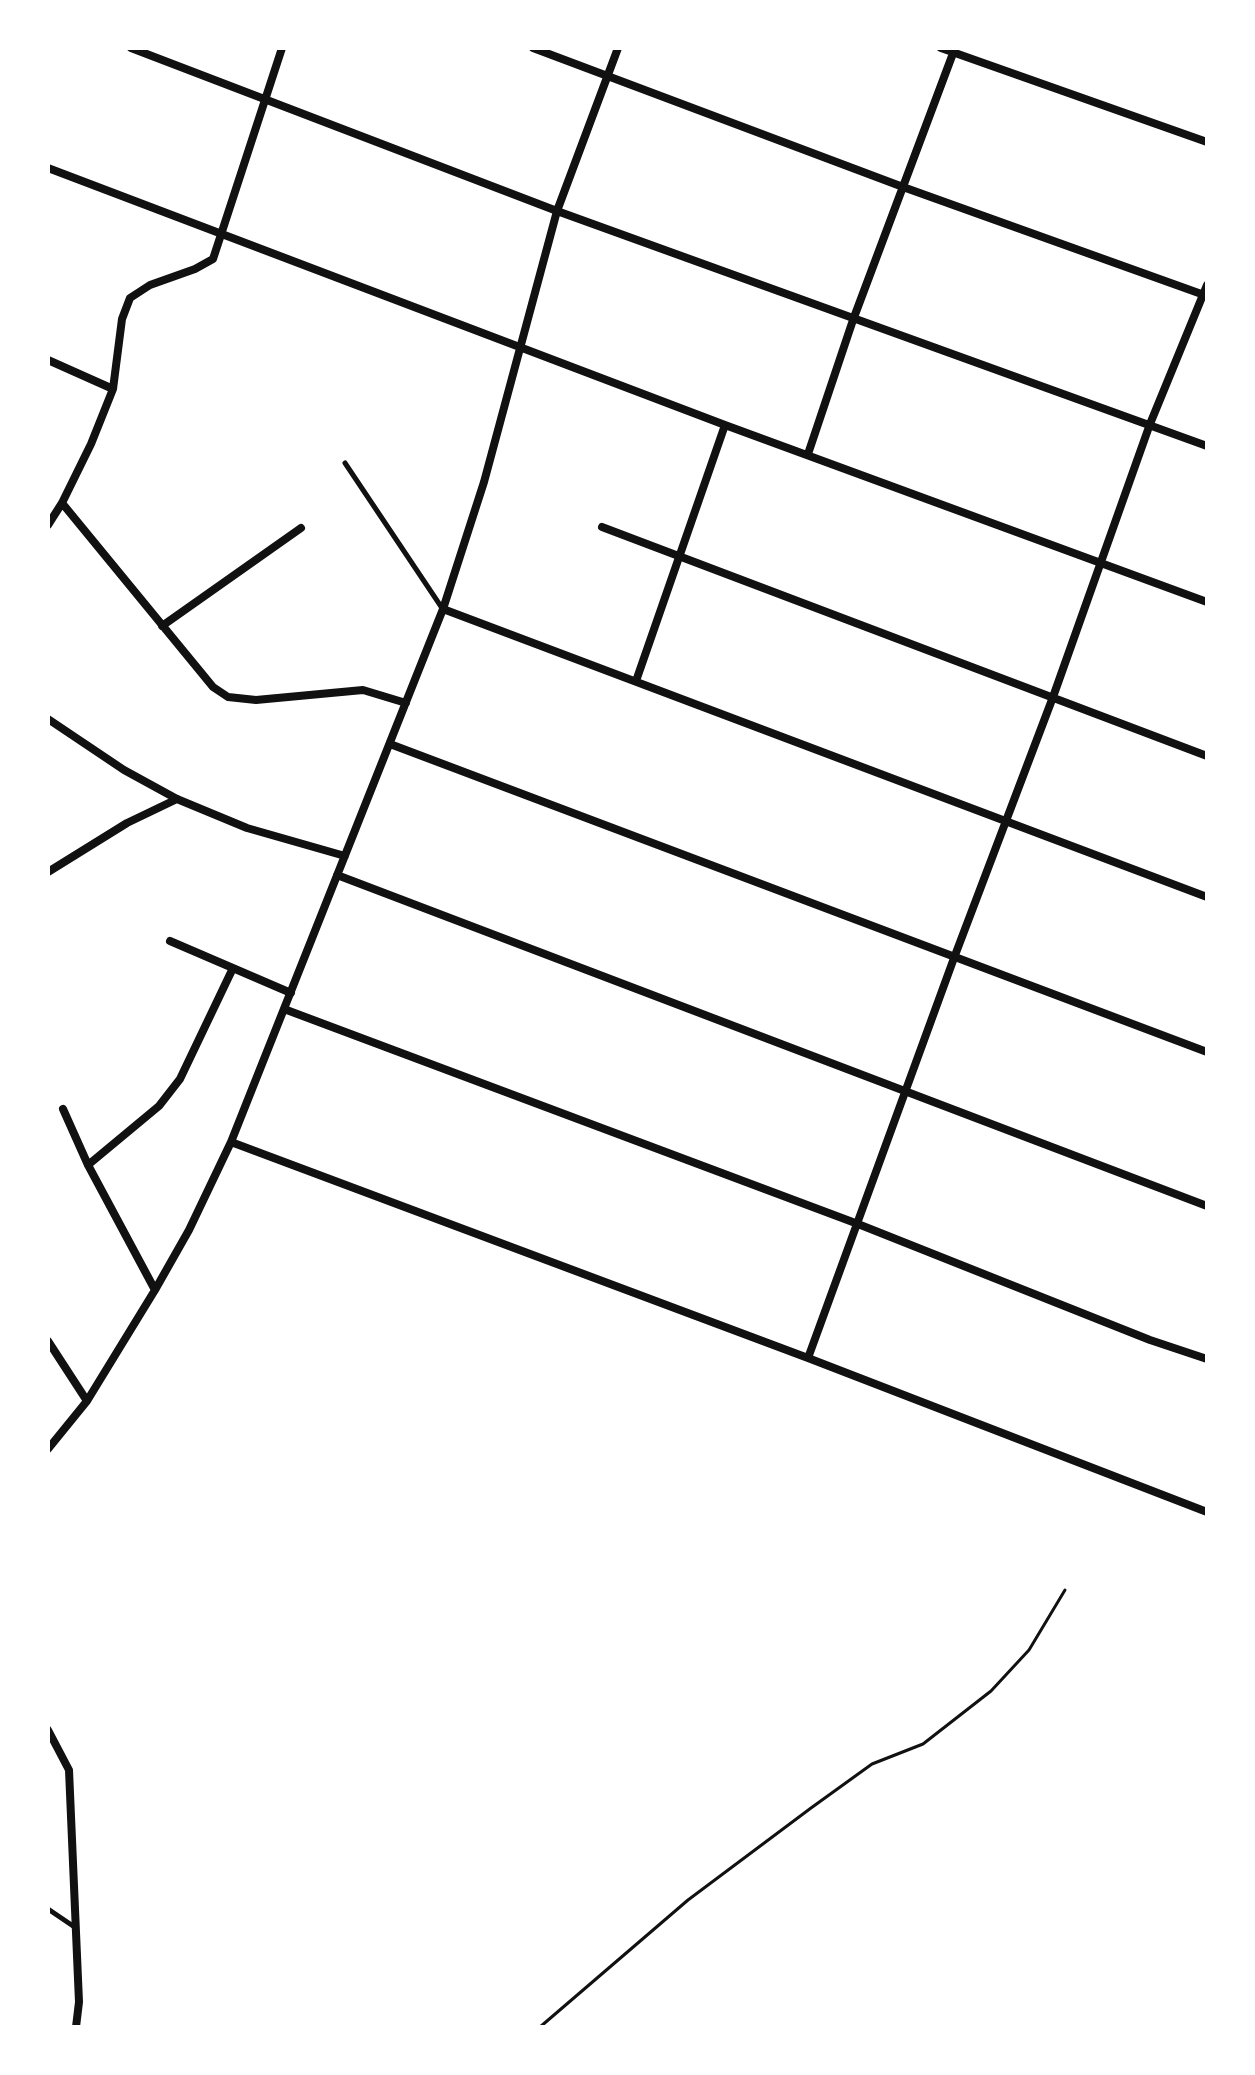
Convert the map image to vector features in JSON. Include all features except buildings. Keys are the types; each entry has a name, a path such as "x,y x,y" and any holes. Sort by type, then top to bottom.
{"street":[{"path":"131,48 557,211 1207,446"},
{"path":"48,525 91,444 113,389 122,319 130,298 150,285 213,259 282,48"},
{"path":"533,48 903,187 1206,292 1150,424 1053,697 808,1358"},
{"path":"48,1449 87,1401 155,1290 189,1230 231,1142 443,609 484,482 557,211 618,48"},
{"path":"941,48 954,50 1207,142"},
{"path":"808,454 853,320 954,50"},
{"path":"48,168 725,425 1207,602"},
{"path":"48,360 113,389"},
{"path":"636,681 725,425"},
{"path":"62,503 213,687 228,697 256,700 363,690 406,703"},
{"path":"602,527 1207,756"},
{"path":"162,626 301,528"},
{"path":"443,609 1207,897"},
{"path":"48,719 124,770 177,799 247,828 345,856"},
{"path":"390,744 1207,1052"},
{"path":"48,872 127,823 177,799"},
{"path":"337,875 1207,1206"},
{"path":"170,941 291,993"},
{"path":"88,1165 159,1106 180,1079 233,968"},
{"path":"284,1009 858,1224 1150,1340 1207,1359"},
{"path":"63,1109 88,1165 155,1290"},
{"path":"231,1142 808,1358 1207,1512"},
{"path":"48,1342 87,1401"},
{"path":"48,1730 69,1770 79,2002 76,2027"}],"lane":[{"path":"345,463 443,609"},
{"path":"48,1909 76,1928"}],"path":[{"path":"540,2027 688,1900 774,1835 872,1764 923,1744 991,1691 1029,1650 1065,1590"}]}
